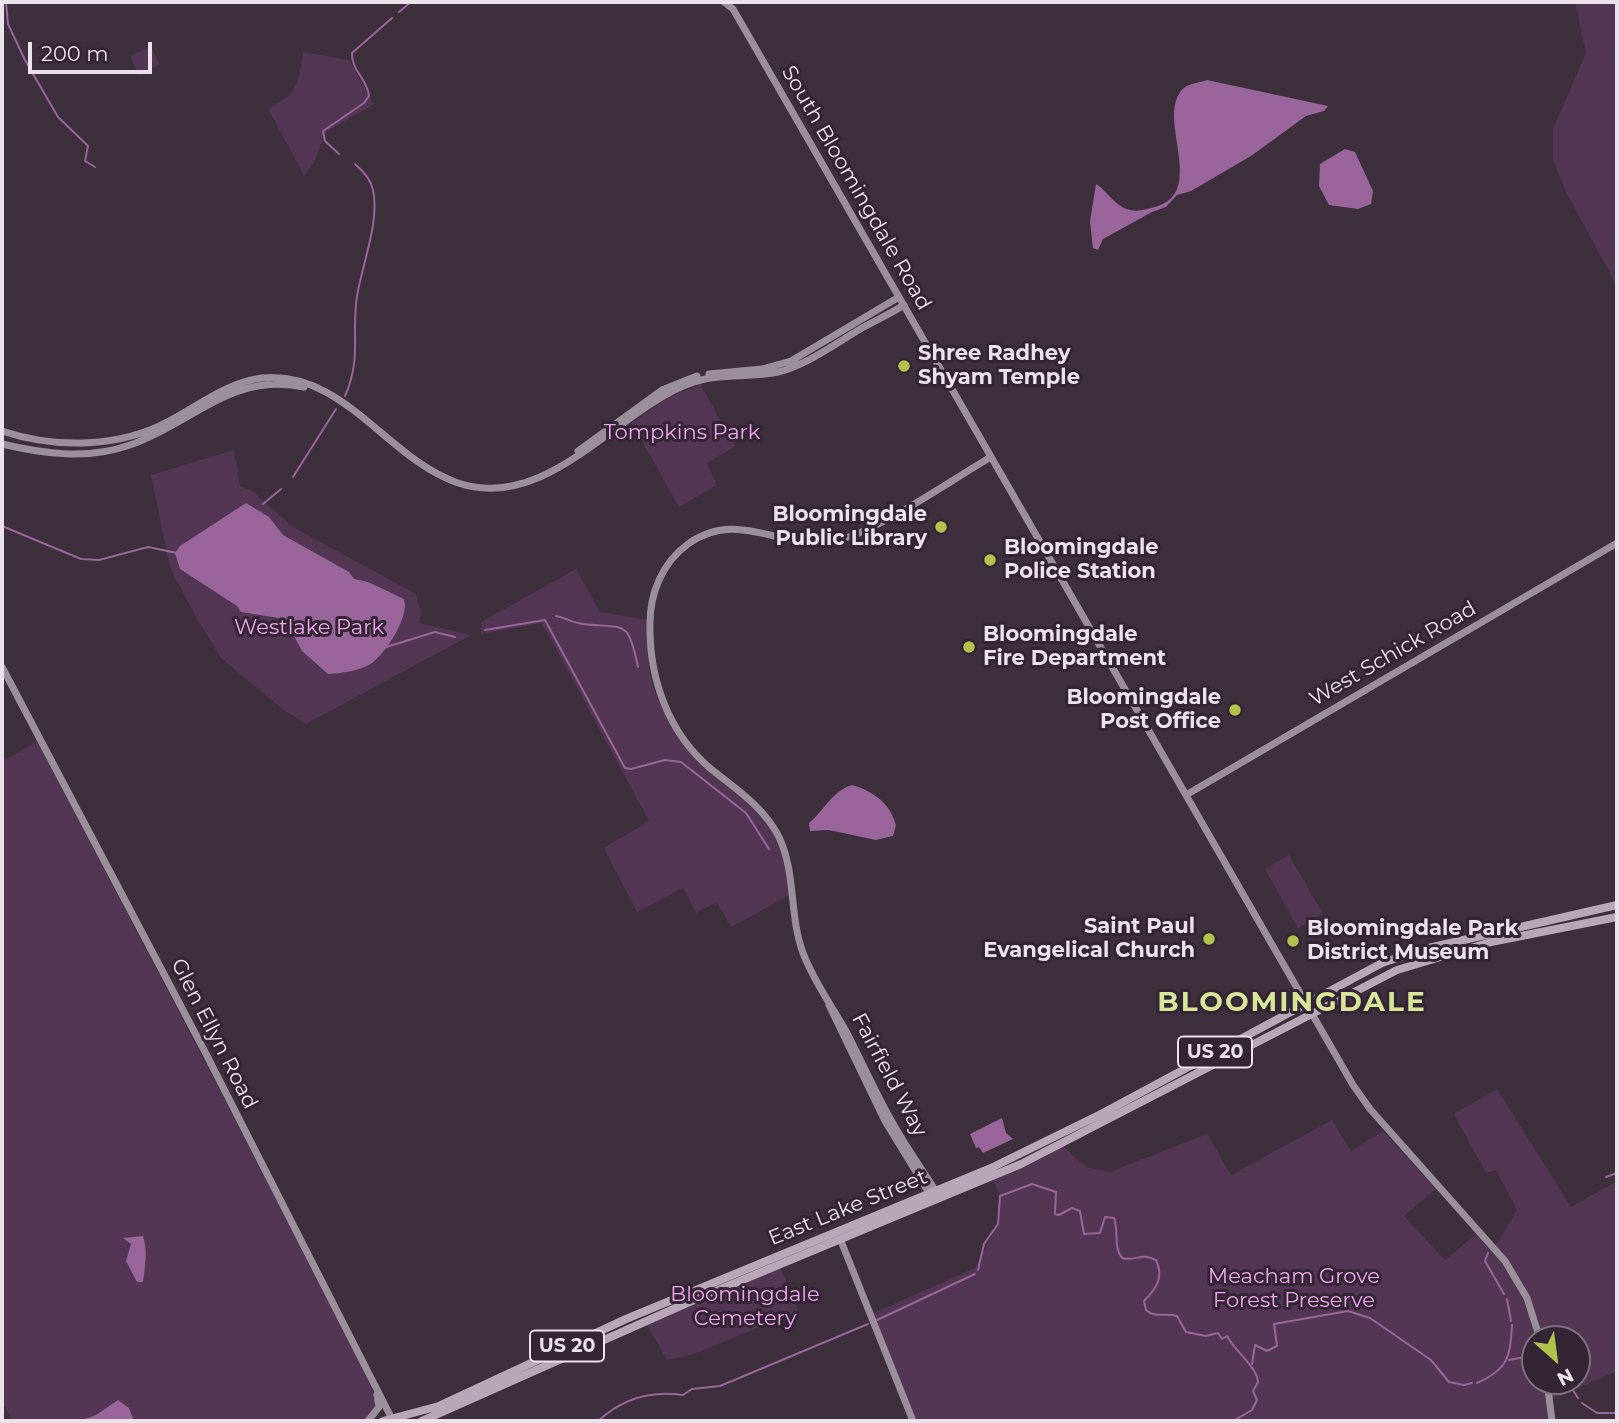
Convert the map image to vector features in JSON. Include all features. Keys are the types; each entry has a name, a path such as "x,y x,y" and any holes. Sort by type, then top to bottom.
{"main road":[{"name":"US 20","path":"1306,1003 1370,969 1413,952 1617,905"},
{"name":"US 20","path":"1312,1014 1415,963 1492,942 1617,917"},
{"name":"East Lake Street","path":"422,1421 675,1308 841,1241 1018,1155 1184,1070 1306,1003"},
{"name":"East Lake Street","path":"389,1421 439,1406 625,1319 1021,1164 1312,1014"},
{"path":"1177,1084 1184,1070"}],"street":[{"name":"South Bloomingdale Road","path":"724,2 732,6 1365,1103 1505,1261 1527,1298 1536,1325"},
{"path":"570,459 614,424 675,383 699,376 762,369 791,362 899,297"},
{"path":"2,431 32,440 102,442 136,435 169,421 242,382 262,378 291,379 322,391 347,405 421,465 459,483 485,486 514,484 554,470 677,389 701,380 777,372 792,367 904,305"},
{"path":"2,444 60,454 111,450 158,434 243,388 290,384 322,391"},
{"name":"Fairfield Way","path":"935,1196 885,1121 830,1013 799,939 787,862 778,835 765,814 691,748 662,700 650,644 653,594 660,576 674,556 706,535 734,528 798,542 844,538 871,527 991,457"},
{"name":"West Schick Road","path":"1186,796 1617,543"},
{"name":"Glen Ellyn Road","path":"2,667 204,1050 375,1388 389,1421"},
{"path":"841,1241 913,1421"},
{"path":"368,1421 379,1407 375,1388"},
{"path":"1549,1395 1552,1421"}],"green space":[{"path":"1575,2 1617,2 1617,286 1566,192 1553,160 1553,129 1586,53"},
{"path":"150,46 160,64 139,75 130,56"},
{"path":"303,52 349,60 374,104 326,132 314,163 304,175 268,109 286,98 295,87"},
{"name":"Tompkins Park","path":"700,384 735,446 707,463 717,485 679,507 632,423 665,399"},
{"name":"Westlake Park","path":"234,450 240,486 252,491 293,527 416,594 421,613 419,623 471,635 306,724 285,711 221,658 197,619 170,568 151,475"},
{"path":"576,569 600,612 648,620 650,674 659,703 691,747 750,801 767,820 780,842 790,895 731,927 717,902 696,913 683,888 637,912 604,848 649,821 542,623 481,634 481,622"},
{"path":"37,741 355,1349 377,1405 365,1421 13,1421 2,1402 2,762"},
{"path":"1289,855 1323,914 1298,928 1265,869"},
{"name":"Meacham Grove Forest Preserve","path":"1497,1089 1571,1207 1617,1181 1617,1371 1591,1382 1591,1325 1521,1325 1521,1395 1562,1395 1546,1402 1548,1421 913,1421 869,1315 975,1268 998,1224 1000,1196 992,1177 1063,1146 1086,1167 1110,1172 1207,1134 1231,1175 1332,1120 1351,1151 1383,1131 1436,1189 1404,1216 1445,1260 1476,1234 1492,1252 1517,1210 1496,1170 1486,1173 1454,1114"},
{"name":"Bloomingdale Cemetery","path":"780,1267 798,1311 694,1354 667,1360 646,1323"}],"shaded area":[{"path":"1207,80 1328,106 1324,111 1306,116 1251,156 1191,191 1177,195 1166,207 1103,239 1098,250 1093,248 1090,221 1096,184 1124,208 1132,210 1155,207 1170,199 1178,188 1180,173 1174,123 1175,107 1184,88"},
{"path":"1345,149 1355,152 1373,191 1371,204 1358,209 1329,205 1319,186 1320,164"},
{"path":"246,503 269,517 283,535 349,572 354,579 368,582 404,599 404,615 396,634 372,663 351,671 328,674 302,651 285,619 241,612 237,606 180,569 175,553 180,546"},
{"path":"852,785 874,794 890,810 896,825 893,836 876,840 829,830 810,831 809,823 834,796"},
{"path":"1002,1118 1006,1133 1013,1139 983,1153 979,1147 976,1148 970,1134"},
{"path":"143,1236 145,1270 143,1282 137,1282 126,1261 131,1244 123,1238"},
{"path":"118,1400 129,1408 134,1421 80,1421 96,1415"}],"waterway":[{"path":"6,2 8,24 25,60 58,117 88,146 85,161 95,167"},
{"path":"399,12 411,2"},
{"path":"339,154 325,141 323,131 364,103 369,96 354,65 352,53 392,18"},
{"path":"345,396 355,358 355,310 370,243 375,202 372,186 355,164"},
{"path":"293,477 336,409"},
{"path":"263,504 281,489"},
{"path":"2,526 81,559 99,560 148,547 177,553"},
{"path":"556,616 580,623 622,629 631,640 638,667"},
{"path":"485,630 545,620 625,768 631,769 665,760 681,762 746,813 769,849"},
{"path":"383,648 435,632 455,637"},
{"path":"1606,1177 1617,1173"},
{"path":"978,1270 984,1244 998,1224 1000,1196 1032,1184 1056,1192 1055,1214 1059,1215 1072,1208 1080,1211 1084,1234 1100,1233 1105,1217 1114,1218 1118,1249 1122,1258 1142,1257 1156,1260 1159,1277 1144,1301 1146,1310 1154,1314 1177,1316 1186,1332 1206,1336 1218,1333 1222,1339 1227,1336 1254,1371 1258,1382 1253,1391 1257,1400 1252,1410 1233,1421"},
{"path":"1488,1253 1485,1261 1504,1294"},
{"path":"875,1321 975,1274"},
{"path":"1507,1299 1511,1321"},
{"path":"1252,1364 1255,1345 1267,1351 1277,1346 1274,1324 1348,1311 1370,1318 1431,1360 1449,1382 1464,1385 1472,1383"},
{"path":"598,1421 617,1407 637,1398 659,1394 683,1395 692,1389 720,1386 868,1324"},
{"path":"1477,1383 1495,1373 1505,1361 1512,1325"},
{"path":"1509,1360 1521,1358"},
{"path":"1582,1403 1597,1413 1617,1413"}],"place":[{"name":"Shree Radhey Shyam Temple","path":"904,366"},
{"name":"Bloomingdale Public Library","path":"941,527"},
{"name":"Bloomingdale Police Station","path":"990,560"},
{"name":"Bloomingdale Fire Department","path":"969,647"},
{"name":"Bloomingdale Post Office","path":"1235,710"},
{"name":"Saint Paul Evangelical Church","path":"1209,939"},
{"name":"Bloomingdale Park District Museum","path":"1293,941"}],"district":[{"name":"BLOOMINGDALE","path":"1292,1003"}]}
